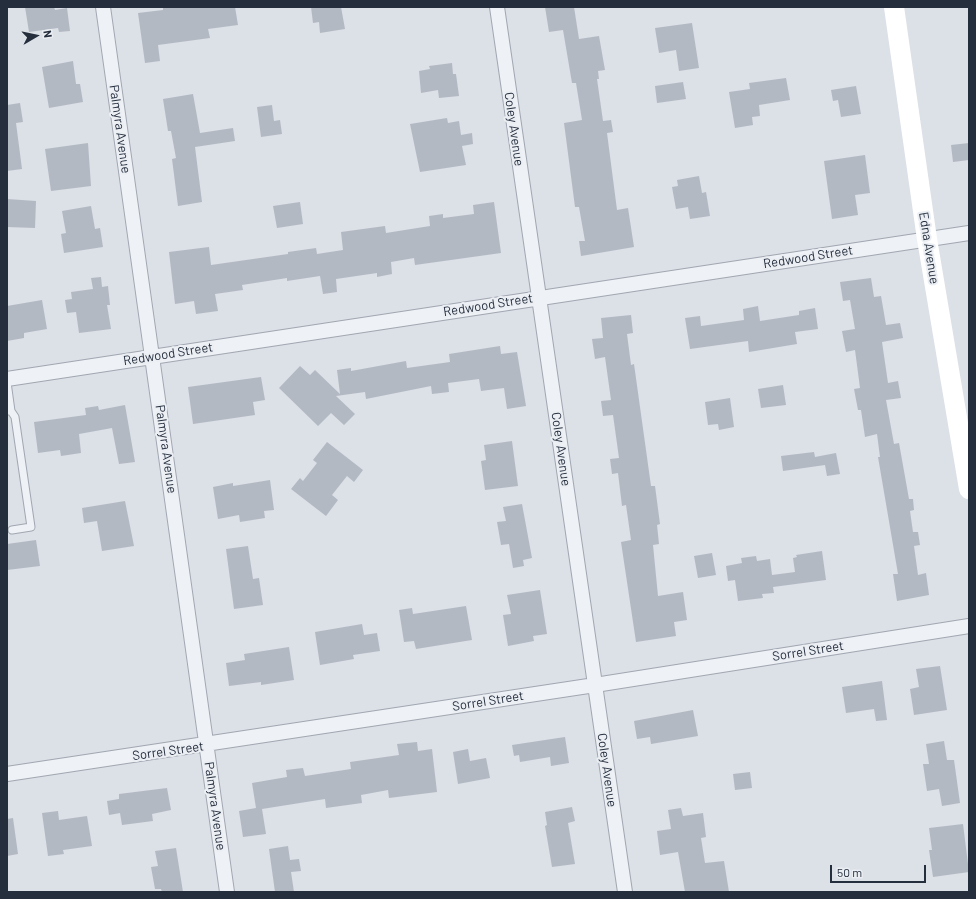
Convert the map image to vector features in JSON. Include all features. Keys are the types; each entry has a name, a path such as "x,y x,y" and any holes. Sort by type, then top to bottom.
{"street":[{"name":"Palmyra Avenue","path":"103,7 227,892"},
{"name":"Coley Avenue","path":"497,7 624,892"},
{"name":"Edna Avenue","path":"894,7 927,239 969,489"},
{"name":"Redwood Street","path":"7,381 153,357 969,232"},
{"name":"Sorrel Street","path":"7,774 207,745 969,626"}],"lane":[{"path":"7,381 9,411 15,417 31,527 12,530"}],"building":[{"path":"25,7 54,7 55,10 67,8 70,31 59,32 58,28 29,32"},
{"path":"163,7 235,7 238,25 208,29 210,38 158,45 160,61 145,63 138,13 163,10"},
{"path":"311,7 341,7 345,29 320,33 319,22 313,23"},
{"path":"545,7 574,7 579,39 599,36 605,70 598,71 599,79 597,79 603,121 611,120 613,132 607,133 617,210 628,208 634,247 581,256 579,241 585,241 579,207 575,207 564,123 582,120 576,83 572,83 563,30 549,32"},
{"path":"692,23 699,68 679,71 676,50 659,53 655,28"},
{"path":"73,61 76,84 80,84 83,102 49,108 42,67"},
{"path":"452,63 453,74 456,74 459,96 439,98 438,90 421,93 419,71 430,69 429,66"},
{"path":"786,78 790,100 759,105 760,116 752,117 753,125 735,128 729,92 750,89 749,83"},
{"path":"683,82 686,99 657,103 655,86"},
{"path":"856,86 861,114 841,117 838,100 833,101 831,90"},
{"path":"193,94 200,133 233,128 235,141 195,147 202,202 178,206 172,159 176,158 171,131 168,131 163,99"},
{"path":"20,103 23,122 16,123 22,169 7,171 7,105"},
{"path":"272,105 274,121 280,120 282,134 261,137 257,107"},
{"path":"447,118 448,123 459,121 461,135 472,133 473,144 462,146 466,165 420,172 410,124"},
{"path":"88,143 91,186 51,191 45,149"},
{"path":"969,143 969,160 953,162 951,145"},
{"path":"865,155 870,193 855,195 858,215 832,219 824,161"},
{"path":"699,176 702,193 706,192 710,216 690,219 688,207 676,209 672,187 678,186 677,180"},
{"path":"7,199 36,201 35,228 7,227"},
{"path":"300,202 303,224 277,228 273,206"},
{"path":"494,202 501,253 415,265 414,258 391,262 392,274 377,277 377,273 336,279 337,292 323,294 320,276 287,281 287,278 242,285 243,290 215,294 218,311 196,314 194,301 175,304 169,252 209,247 211,265 288,254 288,252 316,248 317,254 343,250 341,232 385,226 386,233 430,226 429,216 443,214 443,218 474,214 473,205"},
{"path":"91,206 95,229 100,228 103,247 64,253 61,234 66,233 62,211"},
{"path":"101,277 102,287 108,286 110,305 107,305 111,329 79,333 76,312 67,313 65,300 72,299 71,292 93,289 91,278"},
{"path":"871,278 874,297 881,296 886,325 900,323 903,338 882,342 888,383 898,381 901,398 886,400 894,444 899,443 909,499 913,499 914,510 910,511 913,532 918,532 920,545 914,546 918,575 926,573 929,595 897,601 893,574 898,574 878,457 880,457 877,434 865,437 861,410 858,410 854,389 860,388 855,350 846,352 842,331 855,329 850,300 843,301 840,282"},
{"path":"42,300 47,329 24,333 24,338 7,341 7,306"},
{"path":"758,306 760,321 799,315 799,311 815,308 818,329 795,332 797,344 749,352 748,341 690,349 685,318 700,316 701,326 744,320 743,309"},
{"path":"631,315 633,333 627,334 631,365 634,364 651,486 655,486 660,524 657,525 659,544 653,545 658,596 683,592 687,620 674,622 676,636 636,642 621,542 631,540 626,505 622,506 618,473 612,474 610,459 619,458 613,415 603,416 601,401 611,400 605,357 595,359 592,339 603,338 601,318"},
{"path":"500,346 501,354 517,352 526,406 507,409 504,388 481,391 479,379 448,383 449,392 432,394 431,386 366,399 365,392 336,396 355,414 344,425 331,413 318,426 279,388 300,366 310,375 315,370 340,394 337,370 351,368 351,371 406,361 407,368 450,362 449,354"},
{"path":"261,377 265,400 253,402 255,415 193,424 188,387"},
{"path":"783,385 786,405 761,408 758,389"},
{"path":"730,398 734,427 719,430 718,424 708,425 705,402"},
{"path":"125,405 135,462 119,464 112,428 79,434 81,453 61,456 60,450 38,453 34,422 86,415 85,408 98,406 99,410"},
{"path":"512,441 518,486 485,490 481,461 486,460 484,445"},
{"path":"327,442 363,470 354,482 347,476 332,495 338,500 326,516 291,489 300,478 303,481 317,463 313,460"},
{"path":"814,452 815,457 836,453 840,474 827,476 825,465 783,471 781,456"},
{"path":"270,480 274,510 264,511 265,518 240,522 239,515 218,519 213,487 233,483 233,486"},
{"path":"125,501 134,546 102,551 97,521 84,523 82,508"},
{"path":"522,504 532,558 523,560 524,566 513,568 509,544 501,545 497,522 506,521 503,507"},
{"path":"36,540 40,566 7,570 7,544"},
{"path":"248,546 253,579 259,578 263,605 234,609 226,549"},
{"path":"822,551 826,580 773,587 774,593 762,594 763,598 738,601 735,580 728,581 726,566 742,563 741,558 756,556 757,561 770,559 772,575 795,572 793,558 797,557 796,555"},
{"path":"712,553 716,575 698,578 694,556"},
{"path":"540,590 547,634 533,636 534,641 508,646 503,615 511,614 507,595"},
{"path":"466,606 472,640 416,649 414,641 404,642 399,610 412,608 413,614"},
{"path":"362,624 364,635 377,633 380,651 353,655 354,659 320,665 315,632"},
{"path":"289,647 294,680 261,685 261,682 229,686 226,663 245,660 244,654"},
{"path":"940,666 947,710 914,715 910,689 919,687 916,669"},
{"path":"882,681 887,720 876,721 874,709 846,713 842,687"},
{"path":"693,710 698,736 651,744 650,737 637,739 634,721"},
{"path":"565,737 569,763 551,766 550,757 520,762 519,755 514,756 512,745"},
{"path":"944,741 947,760 954,760 960,803 942,806 939,789 927,791 923,764 929,764 926,744"},
{"path":"417,742 418,751 432,749 437,792 389,798 388,790 361,795 362,803 326,808 325,799 262,809 266,834 243,837 239,811 256,808 252,783 287,777 286,770 303,768 305,776 351,769 350,762 399,755 397,744"},
{"path":"468,749 470,761 486,758 490,778 458,784 453,752"},
{"path":"750,772 752,788 735,790 733,774"},
{"path":"167,788 171,810 152,814 153,821 122,825 120,813 109,815 107,801 119,799 119,794"},
{"path":"572,807 575,821 568,823 575,864 552,867 545,826 547,825 545,812"},
{"path":"681,808 683,816 703,813 706,837 701,838 705,863 724,861 729,892 685,892 678,852 660,855 657,831 671,829 668,810"},
{"path":"58,811 59,820 87,816 92,846 63,850 64,854 48,856 42,813"},
{"path":"13,818 18,854 7,856 7,819"},
{"path":"963,824 969,872 933,877 929,850 932,850 929,828"},
{"path":"288,846 290,860 299,859 301,871 291,872 294,892 275,892 269,849"},
{"path":"176,848 183,892 162,892 161,889 155,889 151,867 158,866 155,851"}]}
